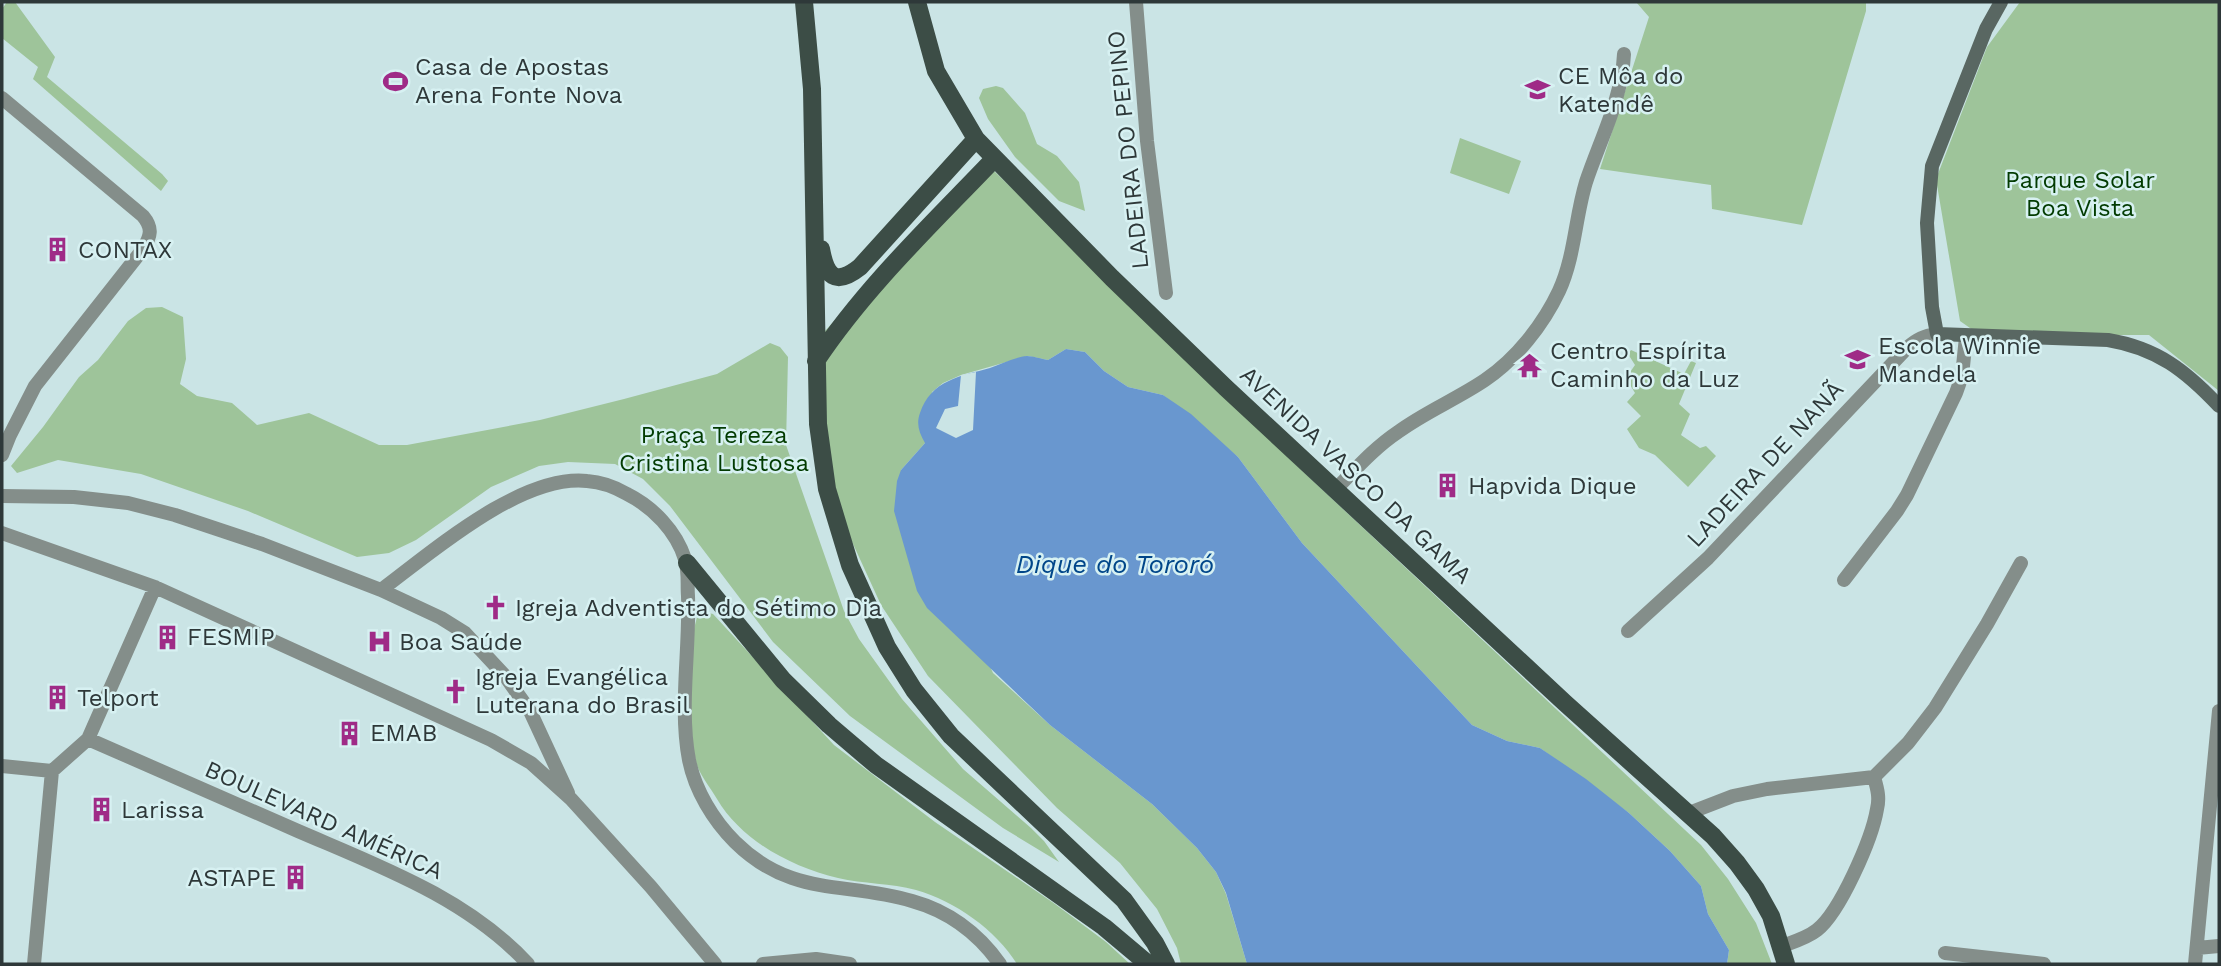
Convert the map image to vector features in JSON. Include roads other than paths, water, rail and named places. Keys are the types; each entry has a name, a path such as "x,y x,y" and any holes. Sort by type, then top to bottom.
{"main road":[{"path":"804,2 812,89 818,424 827,489 850,565 887,648 914,690 951,736 1124,900 1155,943 1166,964"},
{"name":"AVENIDA VASCO DA GAMA","path":"917,2 936,71 976,139 994,159 1112,278 1335,490 1565,703 1689,813 1737,863 1756,889 1771,916 1786,964"},
{"path":"814,211 824,266 831,275 840,278 849,276 976,139"},
{"path":"816,361 840,326 994,159"},
{"path":"687,563 783,680 829,725 876,765 1104,927 1148,964"}],"street":[{"name":"LADEIRA DO PEPINO","path":"1136,2 1149,153 1166,293"},
{"path":"2001,2 1986,29 1932,166 1927,223 1930,286 1937,334 2131,343 2174,364 2197,382 2219,406"},
{"path":"1335,490 1395,434 1482,382 1508,362 1541,321 1559,291 1566,272 1586,184 1619,92 1624,54"},
{"path":"2,98 142,216 149,223 151,232 143,249 35,386 2,455"},
{"name":"LADEIRA DE NANÃ","path":"1628,631 1708,558 1907,348 1917,339 1937,334"},
{"path":"1844,580 1907,495 1956,393 1962,376 1966,337"},
{"path":"381,590 445,541 527,491 557,483 586,480 612,486 640,500 680,544 687,563 689,626 686,728 689,760 698,789 714,817 734,841 759,863 784,876 821,887 910,900 935,909 981,940 1000,964"},
{"path":"2,496 74,497 128,503 174,515 262,544 381,590 441,618 465,633 505,676 530,711 571,799"},
{"path":"2,533 155,587 491,740 531,763 571,799 651,887 715,964"},
{"path":"1689,813 1733,796 1767,789 1874,777 1908,743 1935,708 2021,563"},
{"path":"34,964 52,771 88,739 155,587"},
{"path":"2195,964 2219,711"},
{"name":"BOULEVARD AMÉRICA","path":"88,739 392,872 479,921 511,946 528,964"},
{"path":"2,766 52,771"},
{"path":"1782,946 1814,932 1832,914 1873,828 1879,793 1874,777"},
{"path":"2197,948 2219,946"},
{"path":"1945,953 2043,964"},
{"path":"763,964 816,959 850,964"}],"water":[{"name":"Dique do Tororó","path":"1066,349 1085,352 1104,371 1128,387 1163,395 1191,414 1238,457 1302,543 1472,725 1507,741 1540,748 1629,813 1670,851 1701,886 1708,914 1729,950 1727,964 1247,964 1226,893 1216,872 1197,848 1152,804 1050,725 927,608 917,591 894,511 901,470 925,443 918,425 925,402 939,386 958,377 1022,357 1048,360"}],"place":[{"name":"Casa de Apostas Arena Fonte Nova","path":"395,81"},
{"name":"CE Môa do Katendê","path":"1538,90"},
{"name":"CONTAX","path":"58,250"},
{"name":"Escola Winnie Mandela","path":"1858,360"},
{"name":"Centro Espírita Caminho da Luz","path":"1530,365"},
{"name":"Hapvida Dique","path":"1448,486"},
{"name":"Igreja Adventista do Sétimo Dia","path":"495,608"},
{"name":"FESMIP","path":"167,637"},
{"name":"Boa Saúde","path":"379,642"},
{"name":"Igreja Evangélica Luterana do Brasil","path":"455,691"},
{"name":"Telport","path":"57,698"},
{"name":"EMAB","path":"350,733"},
{"name":"Larissa","path":"101,810"},
{"name":"ASTAPE","path":"296,878"}],"park label":[{"name":"Parque Solar Boa Vista","path":"2080,194"},
{"name":"Praça Tereza Cristina Lustosa","path":"714,449"}]}
